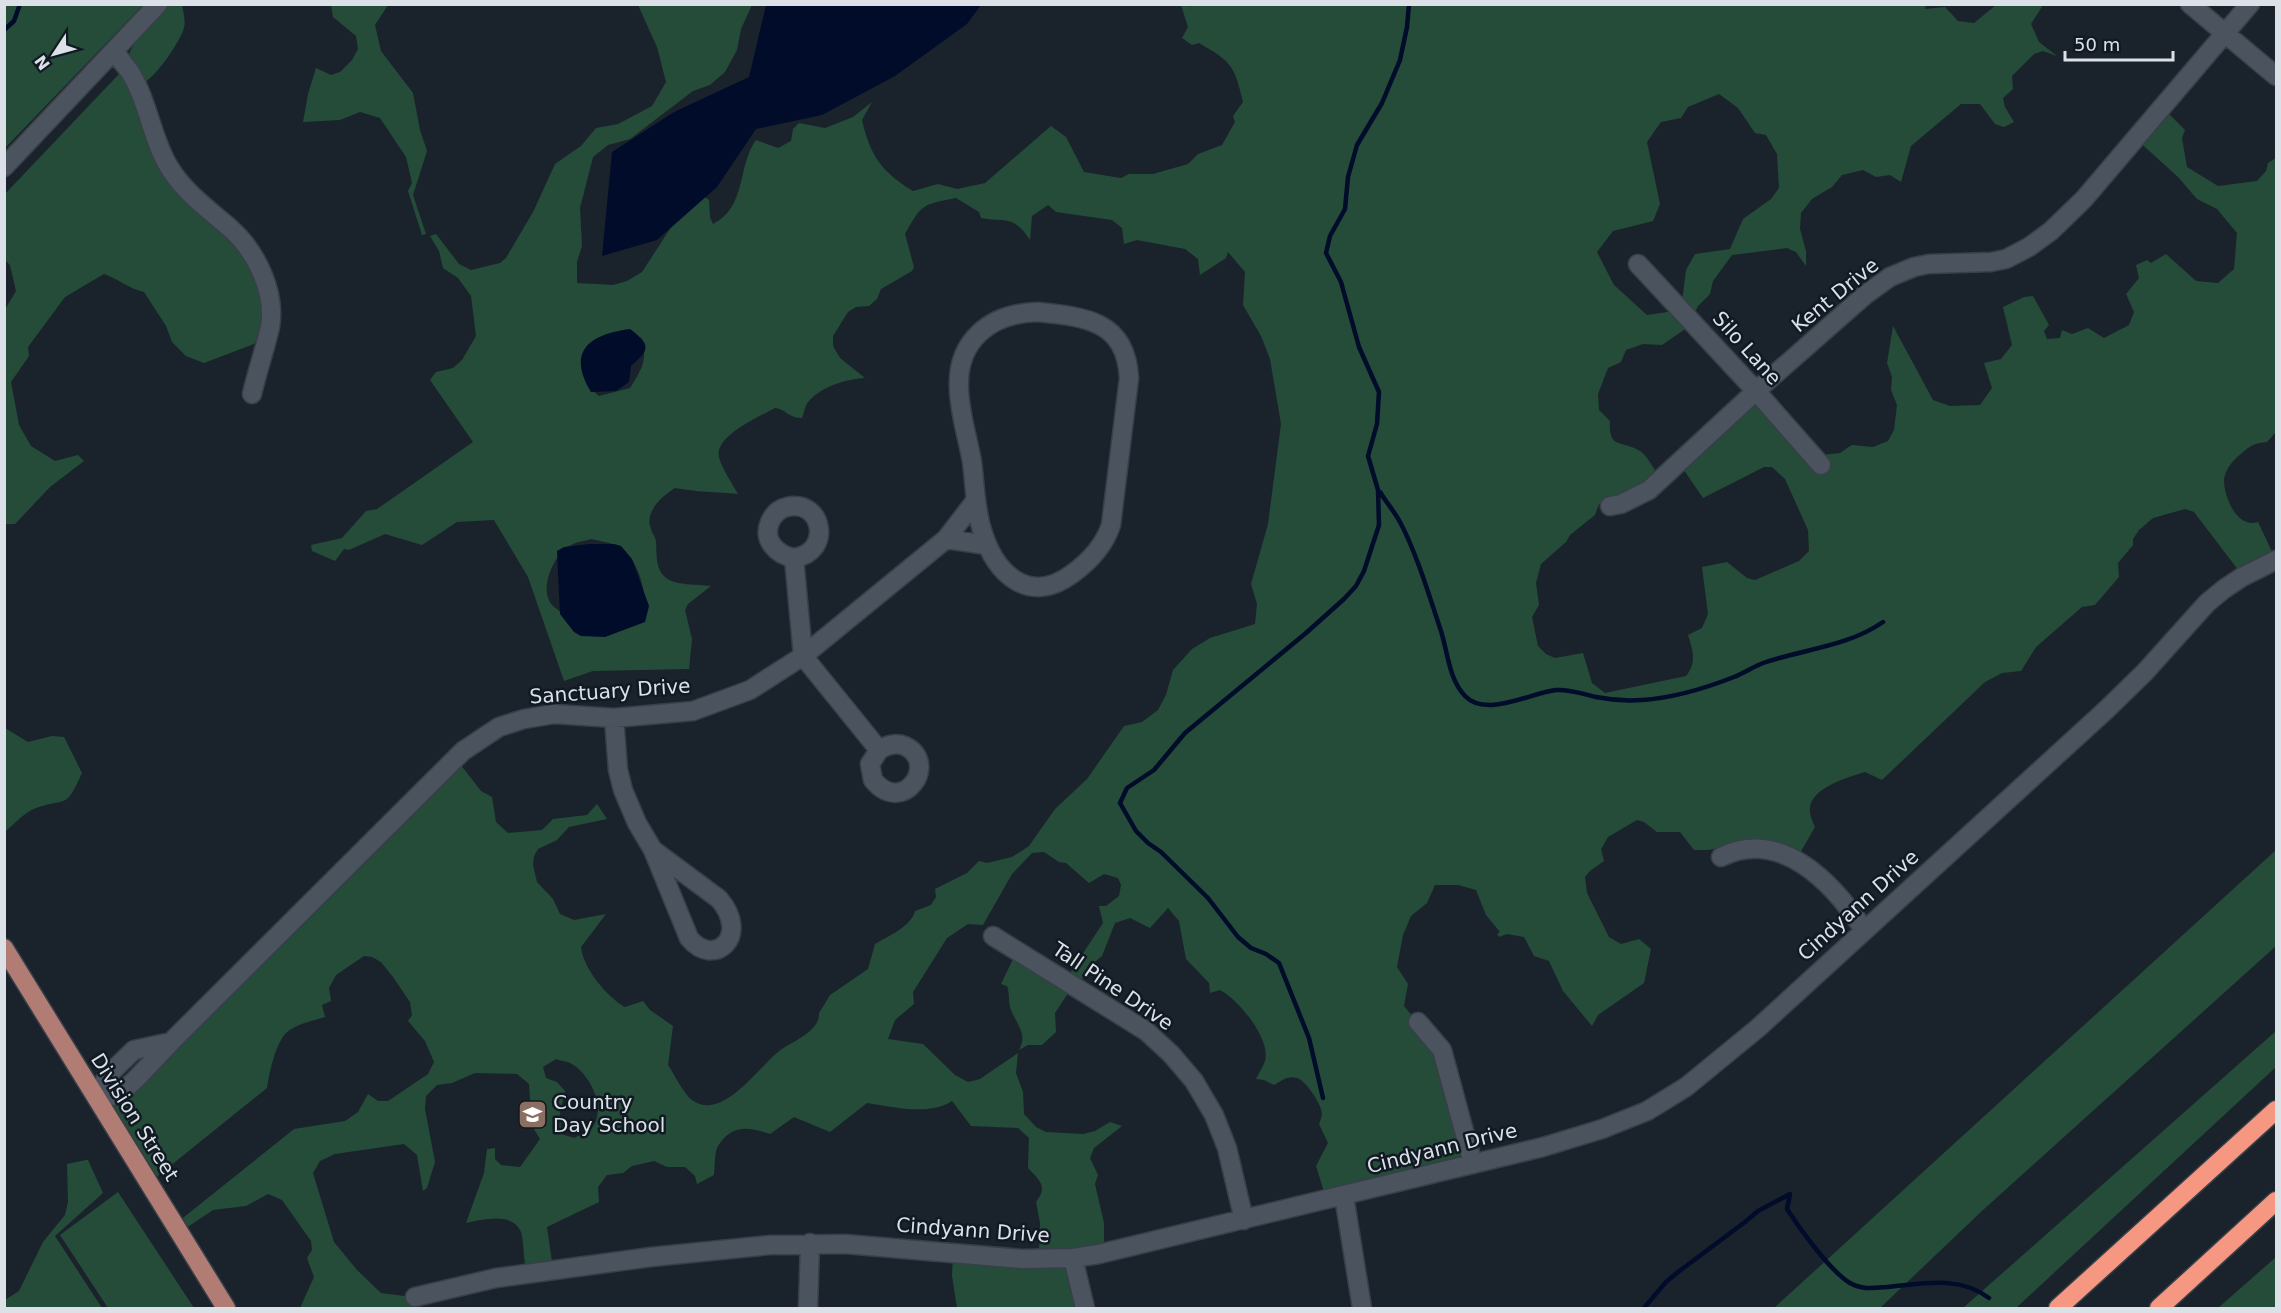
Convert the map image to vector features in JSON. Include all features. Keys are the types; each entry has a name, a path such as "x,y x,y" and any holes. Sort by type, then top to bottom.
{"highway":[{"path":"2058,1308 2277,1110"},
{"path":"2159,1308 2277,1202"}],"main road":[{"name":"Division Street","path":"4,948 226,1308"}],"street":[{"path":"4,167 158,4"},
{"path":"2190,4 2277,76"},
{"name":"Kent Drive","path":"1610,506 1621,504 1649,490 1756,390 1864,295 1890,277 1914,267 1929,264 1991,262 2006,259 2029,247 2051,231 2084,199 2250,4"},
{"path":"114,52 132,76 158,146 173,173 194,196 244,242 260,269 268,295 270,325 252,394"},
{"name":"Silo Lane","path":"1638,264 1756,390 1821,465"},
{"path":"1029,312 1086,319 1106,327 1124,349 1129,378 1113,513 1107,538 1073,573 1051,586 1041,588 1030,588 1010,576 987,545 980,523 958,384 963,358 974,337 987,326 1004,317 1029,312"},
{"name":"Sanctuary Drive","path":"97,1098 118,1095 135,1080 463,751 480,738 499,727 524,719 554,714 614,718 693,711 750,690 802,656 946,539 976,500"},
{"path":"946,539 987,545"},
{"path":"794,558 802,656 879,750"},
{"name":"Cindyann Drive","path":"415,1297 496,1278 741,1247 810,1243 845,1244 1022,1259 1073,1258 1125,1249 1473,1164 1595,1132 1632,1118 1673,1095 1758,1028 2106,710 2145,672 2207,603 2242,577 2277,560"},
{"path":"614,718 618,771 623,790 637,823 653,850 689,938 700,948 716,950 723,946 732,934 733,927 725,905 719,898 653,850"},
{"path":"1721,857 1731,852 1773,849 1799,862 1832,888 1864,930"},
{"name":"Tall Pine Drive","path":"993,936 1129,1019 1171,1054 1194,1081 1214,1114 1227,1148 1244,1220"},
{"path":"1418,1022 1442,1050 1473,1164"},
{"path":"1344,1196 1362,1308"},
{"path":"808,1308 810,1243"},
{"path":"1073,1258 1085,1308"}],"green space":[{"path":"1194,4 1926,4 1925,9 1945,7 1958,21 1974,23 1996,5 2043,5 2031,24 2039,42 2057,56 2043,51 2034,54 2012,76 2013,89 2003,98 2005,107 2014,122 2004,127 1995,124 1980,104 1961,104 1911,146 1901,182 1890,175 1876,177 1863,170 1842,175 1832,187 1812,199 1801,213 1800,229 1806,251 1806,266 1796,252 1787,248 1732,255 1713,281 1710,294 1698,306 1691,325 1662,345 1643,344 1626,350 1621,362 1608,368 1598,394 1599,410 1610,421 1611,436 1618,443 1643,453 1658,475 1625,500 1599,504 1595,515 1570,535 1566,542 1541,564 1536,583 1539,605 1532,617 1538,646 1546,654 1555,658 1583,653 1592,683 1605,693 1686,676 1693,661 1688,635 1702,628 1708,614 1702,567 1727,562 1747,578 1755,580 1799,561 1809,551 1808,530 1785,479 1772,467 1764,467 1703,498 1677,460 1755,392 1813,456 1840,453 1852,445 1873,447 1888,441 1894,430 1897,405 1891,390 1892,377 1887,363 1893,326 1933,400 1950,406 1980,405 1992,388 1984,363 2001,359 2012,345 2003,307 2024,297 2033,296 2049,325 2044,331 2047,339 2060,338 2062,330 2072,334 2088,328 2104,338 2129,325 2134,312 2126,294 2139,278 2136,265 2147,260 2151,263 2166,254 2196,281 2218,283 2234,269 2237,233 2217,209 2197,199 2178,177 2135,138 2164,109 2185,130 2182,138 2187,167 2218,186 2257,181 2266,171 2268,163 2276,158 2276,432 2267,442 2251,446 2236,458 2228,468 2224,480 2226,495 2233,510 2244,521 2258,522 2274,556 2239,571 2194,512 2185,509 2153,518 2139,530 2133,539 2133,545 2118,563 2119,577 2095,605 2082,607 2036,647 2021,671 2002,673 1985,682 1882,780 1865,772 1823,789 1812,801 1810,810 1815,827 1800,853 1731,846 1694,850 1680,832 1657,832 1644,822 1637,820 1608,837 1601,849 1604,861 1585,877 1587,893 1609,937 1621,944 1639,939 1651,949 1644,983 1598,1015 1592,1026 1563,991 1549,961 1534,956 1524,937 1507,934 1499,937 1497,934 1500,932 1486,915 1476,890 1458,885 1435,885 1427,903 1411,916 1403,935 1397,967 1408,984 1404,1006 1442,1052 1471,1159 1325,1195 1316,1166 1328,1143 1319,1124 1322,1113 1317,1101 1308,1087 1297,1078 1288,1078 1274,1085 1256,1079 1265,1061 1266,1052 1258,1032 1244,1011 1228,995 1220,990 1210,993 1209,983 1186,959 1179,921 1168,908 1150,928 1130,918 1115,923 1102,956 1090,966 1079,984 1070,990 1055,1013 1056,1032 1042,1045 1028,1045 1019,1050 1022,1039 1021,1030 1010,1007 1007,986 1001,984 1015,955 1066,979 1103,923 1099,906 1106,906 1119,896 1121,885 1118,878 1104,874 1089,883 1066,863 1059,862 1044,852 1032,853 1012,874 983,925 968,924 947,938 913,992 914,1004 895,1020 888,1039 923,1044 955,1075 968,1082 980,1079 1018,1053 1016,1073 1023,1092 1024,1114 1036,1127 1046,1132 1083,1134 1095,1131 1110,1122 1122,1126 1094,1148 1090,1158 1098,1175 1095,1184 1104,1223 1104,1252 1079,1256 1091,1308 957,1308 952,1276 953,1251 1035,1254 1039,1250 1040,1223 1036,1202 1042,1188 1039,1180 1028,1168 1029,1138 1018,1128 971,1126 952,1101 943,1106 922,1109 867,1103 830,1132 794,1117 770,1134 741,1129 723,1139 715,1156 714,1175 697,1184 695,1176 685,1167 667,1167 654,1161 632,1166 623,1173 607,1175 598,1187 599,1202 547,1227 552,1262 528,1267 525,1263 521,1233 515,1224 503,1219 466,1223 484,1173 487,1149 495,1148 495,1159 501,1165 520,1167 540,1139 532,1126 529,1084 517,1074 475,1073 452,1083 437,1085 426,1096 425,1109 435,1162 427,1188 423,1191 417,1155 404,1144 335,1154 320,1161 313,1173 334,1242 357,1270 381,1293 419,1298 416,1308 300,1308 314,1277 307,1258 312,1250 311,1241 282,1200 268,1194 246,1206 213,1210 180,1232 174,1225 294,1129 345,1121 358,1112 368,1094 378,1101 388,1101 428,1074 434,1062 425,1041 408,1021 412,1015 410,1002 381,962 372,957 364,956 336,975 329,988 331,1001 322,1005 325,1017 294,1028 281,1039 273,1060 267,1088 149,1183 101,1107 460,764 481,791 492,797 496,822 508,833 542,830 553,819 587,815 597,804 607,819 569,827 557,840 538,849 533,865 537,882 553,899 560,914 574,920 606,914 581,947 591,973 611,996 625,1007 643,1001 650,1010 673,1026 668,1065 682,1089 692,1100 704,1105 716,1104 740,1089 773,1056 816,1025 819,1013 830,995 868,969 875,944 909,922 915,911 931,905 936,897 935,889 967,873 979,861 987,863 1012,857 1029,846 1055,809 1087,779 1124,726 1142,722 1158,710 1166,695 1173,670 1192,649 1210,638 1255,624 1257,604 1251,584 1268,524 1281,424 1270,359 1261,336 1243,305 1245,272 1228,252 1226,258 1200,275 1198,259 1185,249 1137,240 1124,244 1122,228 1112,220 1056,212 1048,205 1032,216 1030,240 1014,223 981,218 979,212 956,198 924,207 905,234 914,267 912,271 881,289 877,299 869,306 856,307 848,312 833,336 833,346 840,358 865,378 843,382 821,391 808,403 802,418 793,417 775,408 730,435 719,449 719,457 738,494 675,488 656,505 649,523 656,540 657,561 662,573 675,582 711,586 688,604 685,610 692,639 689,669 593,671 564,681 528,577 494,520 457,522 422,545 385,534 349,550 344,549 335,561 312,551 311,545 342,538 366,511 377,509 473,442 430,380 436,372 453,368 462,360 476,336 471,296 458,278 443,268 439,251 430,236 436,234 459,264 471,270 500,263 506,258 533,212 555,164 581,146 596,128 618,124 652,106 666,82 657,47 638,5 752,5 741,29 737,50 725,72 710,85 693,91 630,139 608,145 593,157 580,208 582,246 577,262 577,283 613,285 627,281 642,272 679,215 703,196 709,200 710,217 713,224 724,217 737,197 750,150 756,140 778,148 791,141 793,129 799,123 825,128 853,117 872,102 862,120 873,153 885,170 913,191 938,184 957,189 985,183 1051,126 1066,137 1084,172 1121,178 1129,174 1153,174 1188,164 1198,154 1222,145 1235,122 1233,116 1243,102 1234,72 1225,60 1199,43 1192,45 1182,38 1188,27 1181,5 1190,7","holes":["1719,94 1738,108 1755,133 1766,135 1777,154 1779,188 1771,199 1743,219 1730,249 1695,254 1686,270 1681,310 1647,315 1614,285 1597,252 1613,231 1653,221 1660,204 1647,142 1661,122 1681,118 1688,107","641,337 644,352 643,364 630,388 599,396 588,387","591,539 612,544 628,554 640,576 644,599 591,627 554,607 547,593 549,575 563,551 577,543","556,1059 570,1063 590,1083 598,1112 596,1121 590,1130 574,1138 561,1134 560,1113 565,1091 557,1082 546,1078 543,1067"]},
{"path":"4,5 143,5 5,148"},
{"path":"169,5 182,5 184,28 168,58 145,82 130,61 130,52 138,38"},
{"path":"331,5 388,5 375,25 381,51 413,93 420,130 427,151 413,195 426,234 422,235 408,191 412,183 406,157 380,118 360,112 340,120 303,122 316,68 331,75 340,72 352,60 358,49 356,36 333,17"},
{"path":"119,74 135,88 146,128 252,264 264,298 263,332 254,344 204,363 186,356 172,342 166,326 144,292 104,274 65,297 28,347 29,356 11,382 19,425 31,446 55,461 78,455 84,461 50,487 15,524 5,524 4,311 16,291 10,265 5,260 5,194"},
{"path":"5,728 28,742 52,736 64,737 82,773 69,797 61,802 32,810 5,832"},
{"path":"2276,850 2276,946 1983,1210 1880,1308 1774,1308"},
{"path":"2276,1031 2276,1067 2016,1308 1963,1308"},
{"path":"88,1160 103,1193 55,1236 102,1308 5,1308 5,1300 19,1291 43,1242 65,1215 68,1202 67,1164"},
{"path":"118,1192 194,1308 108,1308 60,1235"},
{"path":"2276,1257 2276,1308 2218,1308"}],"water":[{"path":"766,5 981,5 967,24 895,76 822,115 756,129 717,187 657,240 602,256 612,152 674,112 749,77"},
{"path":"630,329 642,339 646,347 642,355 631,366 629,382 616,391 591,392 581,366 582,355 586,347 593,340 604,335"},
{"path":"589,544 621,546 632,559 649,606 645,622 605,637 581,636 574,632 560,614 557,551 564,547"}],"waterway":[{"path":"4,30 14,21 20,4"},
{"path":"1323,1098 1309,1038 1279,963 1251,948 1238,937 1208,898 1136,831 1120,803 1127,788 1154,770 1185,733 1344,599 1356,586 1364,571 1379,525 1378,490 1368,456 1377,424 1379,392 1359,347 1341,282 1326,253 1330,236 1345,209 1348,177 1357,145 1382,103 1400,60 1409,4"},
{"path":"1380,492 1400,522 1422,574 1455,681 1465,696 1484,705 1496,705 1556,690 1619,700 1666,697 1712,685 1778,658 1855,637 1883,622"},
{"path":"1644,1308 1666,1282 1678,1272 1758,1211 1790,1194 1787,1209 1825,1260 1850,1283 1868,1288 1927,1283 1953,1284 1965,1286 1989,1298"}],"place":[{"name":"Country Day School","path":"532,1114"}]}
